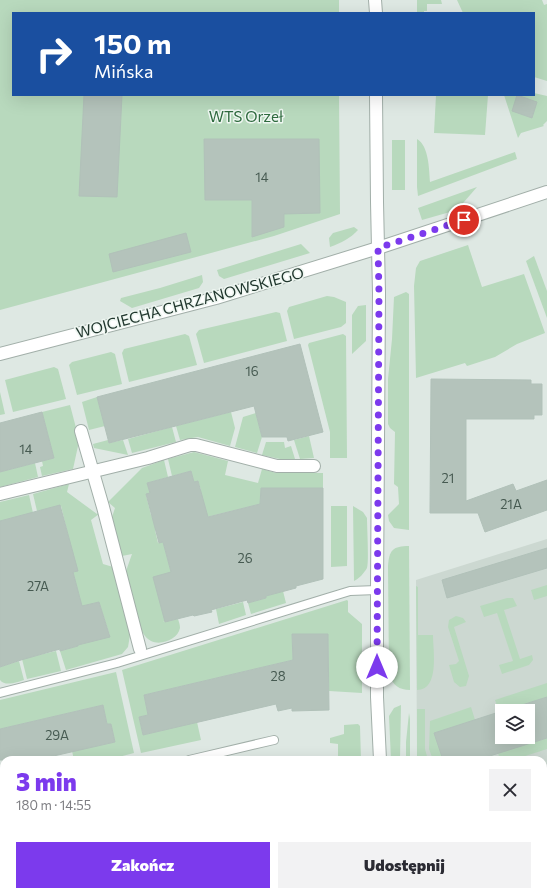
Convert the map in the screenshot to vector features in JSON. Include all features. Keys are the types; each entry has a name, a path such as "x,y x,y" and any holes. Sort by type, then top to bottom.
{"street":[{"path":"376,0 376,12"},
{"path":"376,96 379,301 377,697 380,756"},
{"name":"WOJCIECHA CHRZANOWSKIEGO","path":"0,354 216,298 378,248 547,192"},
{"path":"81,431 141,652"},
{"path":"0,494 148,458 193,445 277,466 314,466"}],"lane":[{"path":"0,693 117,663 141,652 350,591 377,590"},
{"path":"206,756 274,740"}],"shaded area":[{"path":"547,539 547,756 417,756 416,580"}],"green space":[{"name":"WTS Orzeł","path":"0,0 339,0 339,12 12,12 12,96 339,96 340,214 274,236 0,310"},
{"path":"417,0 441,0 442,4 427,4 427,11 417,12"},
{"path":"457,0 542,0 544,5 547,4 547,81 535,77 535,12 463,12"},
{"path":"535,93 547,96 547,121 543,125 544,126 521,133 518,138 504,96 535,96"},
{"path":"436,96 488,96 485,135 434,133"},
{"path":"417,139 421,142 426,152 429,165 430,182 515,152 517,159 418,196"},
{"path":"392,140 405,140 405,190 392,190"},
{"path":"477,187 457,210 422,220 418,208"},
{"path":"354,227 358,230 342,242 330,247 329,238 333,233"},
{"path":"301,244 310,253 224,279 219,276 217,270"},
{"path":"468,245 482,287 524,274 545,333 517,344 495,357 467,366 465,363 416,378 414,286 416,268 420,261"},
{"path":"534,256 547,291 547,318 526,261"},
{"path":"202,275 203,282 199,288 132,308 120,301 121,298"},
{"path":"406,292 409,294 409,530 394,528 389,521 388,515 399,504 398,487 394,484 395,432 388,424 388,379 394,297"},
{"path":"327,296 346,302 346,323 341,327 294,339 287,311 289,307"},
{"path":"366,305 366,341 352,354 352,315 358,306"},
{"path":"276,312 280,313 287,341 204,363 196,334 199,330"},
{"path":"185,334 189,336 197,365 129,382 122,353 124,349"},
{"path":"343,334 346,336 347,458 330,458 330,432 308,345 309,343"},
{"path":"111,352 115,354 122,384 77,395 69,365 72,362"},
{"path":"54,367 58,369 66,399 13,412 5,380"},
{"path":"0,392 5,414 0,415"},
{"path":"97,397 105,426 89,430 82,402"},
{"path":"70,405 80,443 73,469 42,476 40,467 43,466 42,461 54,458 42,412"},
{"path":"231,412 235,428 230,446 198,437 180,440 176,426"},
{"path":"256,413 262,437 257,453 235,447 243,417"},
{"path":"172,427 176,442 132,453 128,439"},
{"path":"309,436 314,458 300,459 294,440"},
{"path":"108,440 109,443 123,440 128,455 94,448 93,444"},
{"path":"266,442 284,442 285,448 291,446 295,459 280,459 262,455"},
{"path":"194,452 228,461 225,475 258,483 262,469 276,473 323,473 323,488 261,488 260,504 207,517 196,492 201,490 198,481 194,482 191,471 172,476 168,459"},
{"path":"164,460 168,477 147,483 150,493 146,495 151,515 159,529 155,530 158,543 163,542 171,572 165,621 163,622 178,619 180,628 179,632 173,638 159,643 150,640 145,636 141,629 126,571 132,554 122,556 112,517 115,508 108,502 142,468"},
{"path":"35,463 38,477 0,487 0,472"},
{"path":"69,484 67,492 99,514 91,520 103,564 113,567 130,635 128,647 122,654 66,670 60,651 110,636 99,602 80,607 80,599 73,572 77,571 61,506 37,511 33,494"},
{"path":"29,495 33,513 1,521 0,526 0,502"},
{"path":"331,506 347,506 347,566 331,567"},
{"path":"353,506 363,512 367,518 368,551 367,568 358,579 354,581"},
{"path":"409,546 410,690 397,686 392,682 389,675 388,566 389,556 393,550 399,547"},
{"path":"547,585 547,596 534,600 531,590"},
{"path":"416,586 418,587 418,635 433,635 434,659 434,668 429,684 424,688 417,690"},
{"path":"283,591 286,603 251,614 248,603"},
{"path":"507,598 513,598 517,606 504,610 520,659 532,655 533,660 529,665 502,674 499,665 513,661 497,613 484,617 480,606"},
{"path":"347,600 348,612 362,624 362,693 329,691 328,634 292,634 293,660 144,695 148,715 139,717 143,735 197,722 201,740 141,753 122,670"},
{"path":"243,602 246,615 219,624 216,609"},
{"path":"456,616 463,618 466,622 454,627 469,676 466,686 460,687 454,682 449,665 456,664 459,661 448,627 449,620"},
{"path":"56,651 61,671 27,679 22,659"},
{"path":"19,661 24,680 8,684 2,682 0,680 0,667"},
{"path":"116,672 134,753 122,756 73,756 72,751 115,742 111,724 107,724 103,705 0,729 0,700"},
{"path":"547,683 547,697 525,704 496,704 495,700"},
{"path":"401,705 400,756 391,756 389,716 394,708"},
{"path":"471,707 475,720 434,733 442,756 432,756 429,749 430,721"},
{"path":"417,709 425,709 425,749 427,756 417,756"},
{"path":"409,713 410,756 406,756"},
{"path":"358,724 360,726 361,756 338,756 338,744 330,743 330,738 344,734 344,725"},
{"path":"547,738 547,749 525,756 499,756 498,753 527,744 535,744 535,742"}],"building":[{"path":"84,96 122,96 117,197 79,196"},
{"path":"517,96 537,102 532,118 512,111"},
{"path":"204,139 319,139 320,213 284,214 284,227 252,237 252,200 205,200"},
{"path":"186,233 191,252 113,272 109,254"},
{"path":"300,344 323,432 288,441 287,437 262,437 254,406 109,443 97,397"},
{"path":"431,379 531,380 531,384 542,384 542,415 534,415 534,419 466,419 466,501 513,484 516,491 547,480 547,510 485,532 478,513 430,513"},
{"path":"42,412 54,458 0,472 0,423"},
{"path":"191,471 194,482 198,481 208,517 260,504 261,488 323,488 323,579 296,586 296,588 266,596 266,598 248,603 247,600 211,610 212,612 165,622 153,577 171,572 163,542 159,543 146,494 150,493 147,483"},
{"path":"60,505 78,571 73,572 82,606 99,602 110,637 60,651 60,649 0,667 0,521"},
{"path":"547,548 547,568 447,598 442,580"},
{"path":"292,634 328,634 329,710 292,711 292,708 278,711 276,704 143,735 139,717 148,715 144,695 293,660"},
{"path":"547,697 547,738 535,742 535,704 525,704"},
{"path":"103,705 107,724 111,724 115,742 54,756 0,756 0,729"},
{"path":"495,713 495,744 528,744 490,756 442,756 434,733"}],"route":[{"path":"377,667 378,248 464,220"}]}
